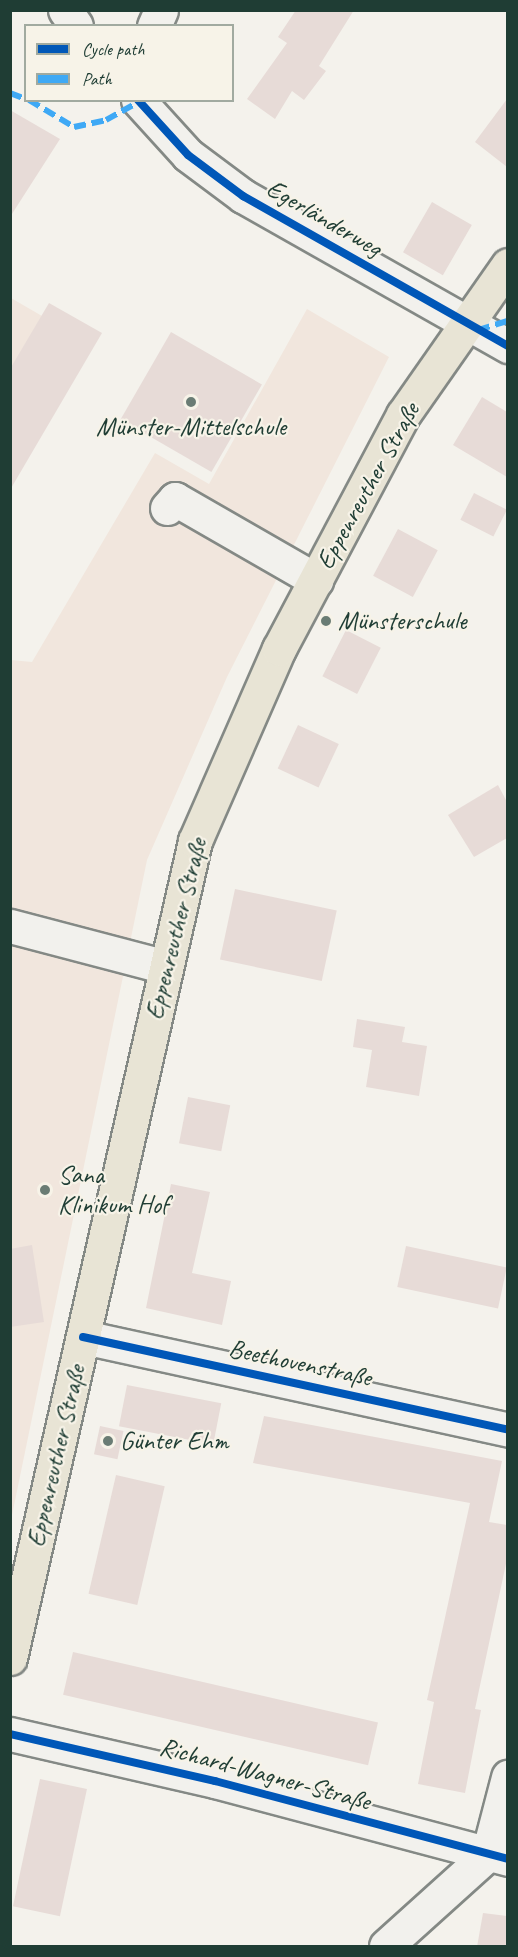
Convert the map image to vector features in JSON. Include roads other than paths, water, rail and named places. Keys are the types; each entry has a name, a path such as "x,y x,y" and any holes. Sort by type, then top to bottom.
{"main road":[{"name":"Eppenreuther Straße","path":"12,1645 83,1337 163,966 195,841 279,649 403,415 507,265"}],"street":[{"path":"65,10 75,24"},
{"path":"155,24 161,10"},
{"name":"Egerländerweg","path":"140,102 189,155 243,196 507,346"},
{"path":"167,508 175,499 316,580"},
{"path":"10,926 163,966"},
{"name":"Beethovenstraße","path":"83,1337 507,1430"},
{"name":"Richard-Wagner-Straße","path":"10,1734 498,1856"},
{"path":"386,1947 498,1856 507,1777"}],"place":[{"name":"Münster-Mittelschule","path":"191,402"},
{"name":"Münsterschule","path":"326,621"},
{"name":"Sana Klinikum Hof","path":"45,1190"},
{"name":"Günter Ehm","path":"108,1441"}]}
